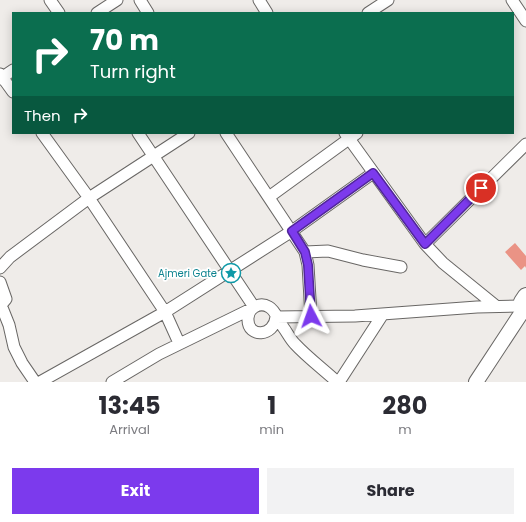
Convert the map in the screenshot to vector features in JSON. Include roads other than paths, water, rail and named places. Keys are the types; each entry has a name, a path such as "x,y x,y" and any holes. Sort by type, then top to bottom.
{"main road":[{"path":"476,382 525,307"},
{"path":"484,382 525,307"}],"street":[{"path":"50,0 58,12"},
{"path":"99,12 117,0"},
{"path":"140,0 147,12"},
{"path":"259,0 266,12"},
{"path":"370,12 388,0"},
{"path":"512,0 525,17 514,22"},
{"path":"12,71 1,77 12,91"},
{"path":"43,134 89,198 165,312 180,343"},
{"path":"139,134 230,270 253,308"},
{"path":"0,268 10,257 89,198 187,134"},
{"path":"227,134 305,252 308,265 311,316"},
{"path":"269,197 350,135 373,173 425,244 443,263 496,306"},
{"path":"425,244 526,144"},
{"path":"40,382 165,312 292,231 373,173"},
{"path":"305,252 328,251 363,260 401,267"},
{"path":"0,282 6,299 1,305 9,324 14,347 22,363 35,382"},
{"path":"112,382 180,343 253,308 263,305 274,311 276,317 295,344 336,381 340,382 383,314"},
{"path":"276,317 383,314 496,306 525,307"},
{"path":"253,308 248,315 248,321 250,327 254,331 260,333 267,332 272,329 276,317"}],"place":[{"name":"Ajmeri Gate","path":"231,273"}]}
